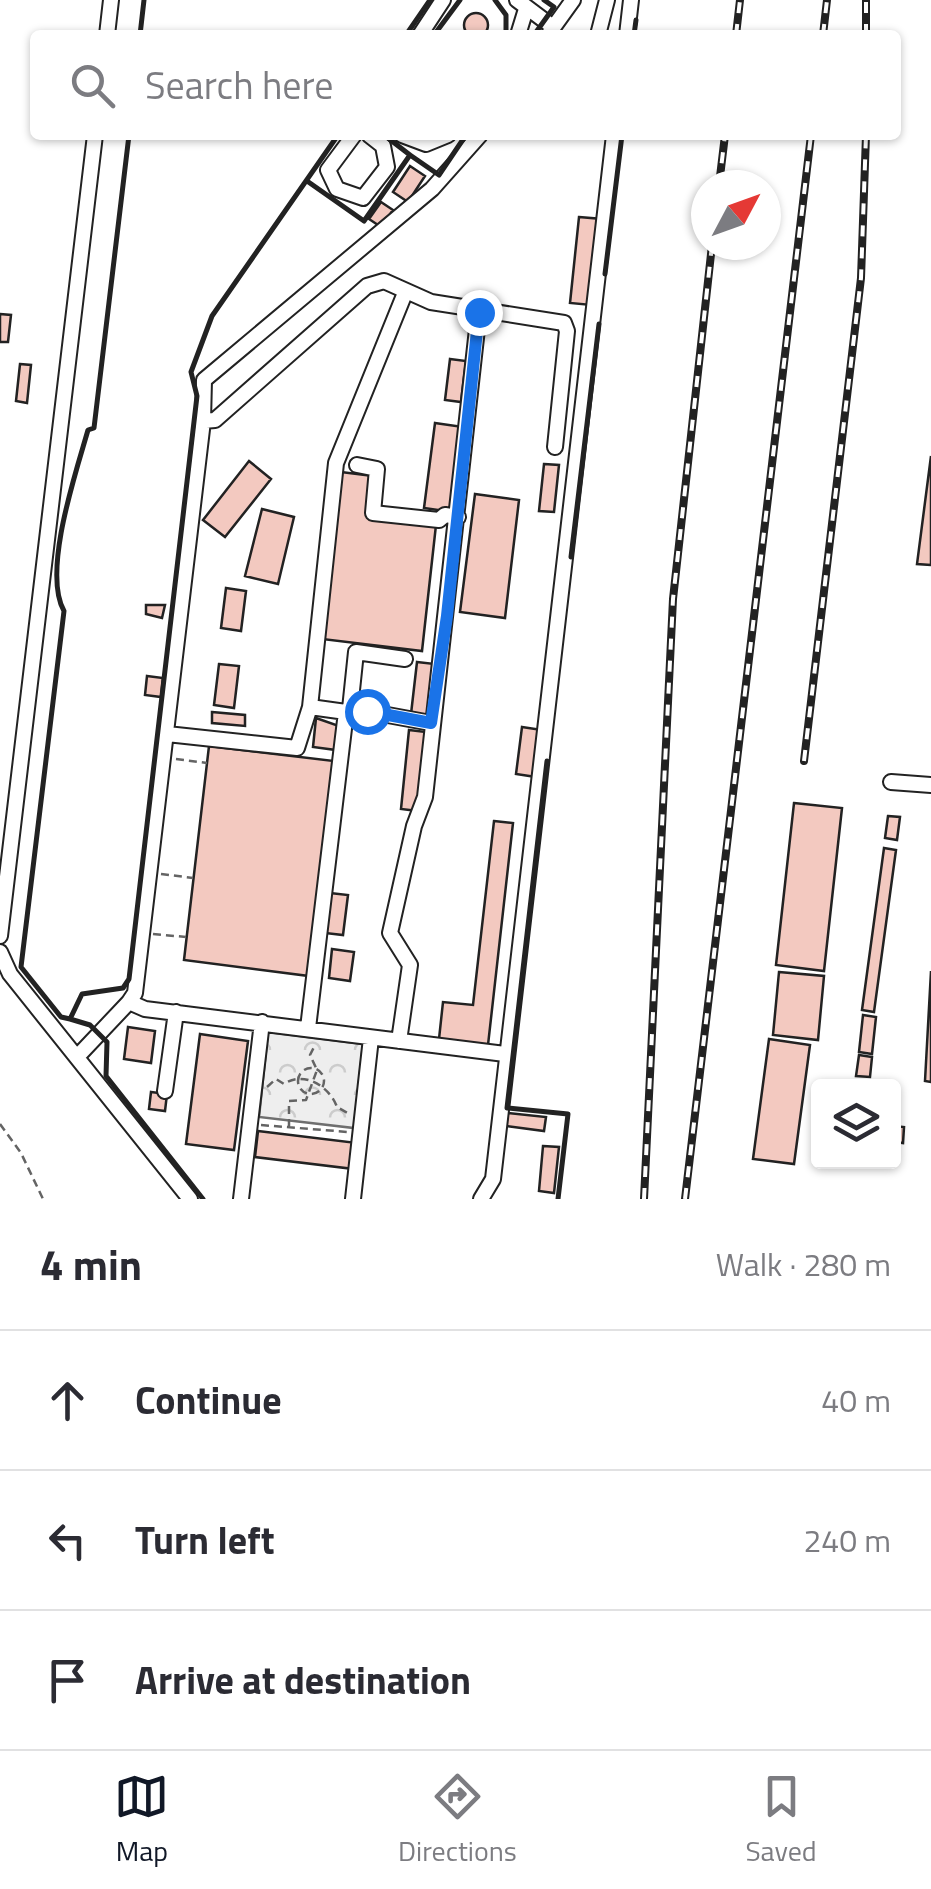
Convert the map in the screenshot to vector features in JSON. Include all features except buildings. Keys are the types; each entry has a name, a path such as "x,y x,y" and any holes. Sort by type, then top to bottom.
{"lane":[{"path":"108,30 111,0"},
{"path":"423,30 443,0"},
{"path":"551,30 573,0"},
{"path":"599,30 607,0"},
{"path":"628,30 631,0"},
{"path":"522,5 549,30"},
{"path":"519,30 522,5"},
{"path":"0,936 94,140"},
{"path":"350,140 328,170 337,190 363,198 387,168 383,146 375,140"},
{"path":"77,1058 130,1002 167,734 204,421 204,380 432,190 476,140"},
{"path":"481,1199 493,1179 613,140"},
{"path":"204,421 215,420 367,286 384,281 404,294 479,312 564,323 568,331 555,447"},
{"path":"167,734 290,751 297,748 310,707 341,446 404,294"},
{"path":"400,1042 410,965 390,933 414,826 425,797 479,312"},
{"path":"341,446 354,454 357,470 377,469 373,513 439,520 445,515 458,516"},
{"path":"311,1029 356,652 404,659"},
{"path":"310,707 431,723"},
{"path":"892,782 931,785"},
{"path":"0,952 10,974 190,1199"},
{"path":"130,1002 176,1012 505,1054"},
{"path":"165,1090 176,1012"},
{"path":"242,1199 262,1022"},
{"path":"353,1199 371,1038"}],"path":[{"path":"164,758 207,763"},
{"path":"149,872 194,878"},
{"path":"142,934 186,937"},
{"path":"309,1094 321,1088 324,1079 310,1055 316,1048 311,1029"},
{"path":"254,1092 262,1093 272,1079 284,1084 298,1078 307,1068 317,1070"},
{"path":"288,1127 290,1099 304,1101 317,1070"},
{"path":"298,1078 312,1080 360,1125"},
{"path":"298,1078 300,1087 309,1094"},
{"path":"0,1124 21,1153 43,1199"},
{"path":"250,1124 360,1125"}],"green space":[{"path":"268,1032 363,1044 354,1128 259,1117"}],"railway":[{"path":"737,30 740,0"},
{"path":"824,30 827,0"},
{"path":"866,0 866,30"},
{"path":"721,170 724,140"},
{"path":"685,1199 810,140"},
{"path":"804,761 861,278 866,140"},
{"path":"644,1199 673,599 710,260"}],"wall":[{"path":"141,30 144,0"},
{"path":"409,30 430,0"},
{"path":"438,30 460,0"},
{"path":"495,0 506,15 506,30"},
{"path":"538,30 554,7 544,0"},
{"path":"635,30 636,20"},
{"path":"70,1019 61,1017 21,967 64,611 58,594 59,548 69,495 88,430 94,428 128,140"},
{"path":"203,1199 106,1076 107,1042 90,1025 70,1019 82,994 123,988 129,979 197,396 191,372 212,316 335,140"},
{"path":"390,140 410,155"},
{"path":"307,181 364,221 410,155 439,175 463,140"},
{"path":"605,274 621,140"},
{"path":"571,557 599,324"},
{"path":"547,761 507,1108 568,1114 558,1199"}],"route":[{"path":"367,711 388,718 431,723 447,616 479,312"}]}
